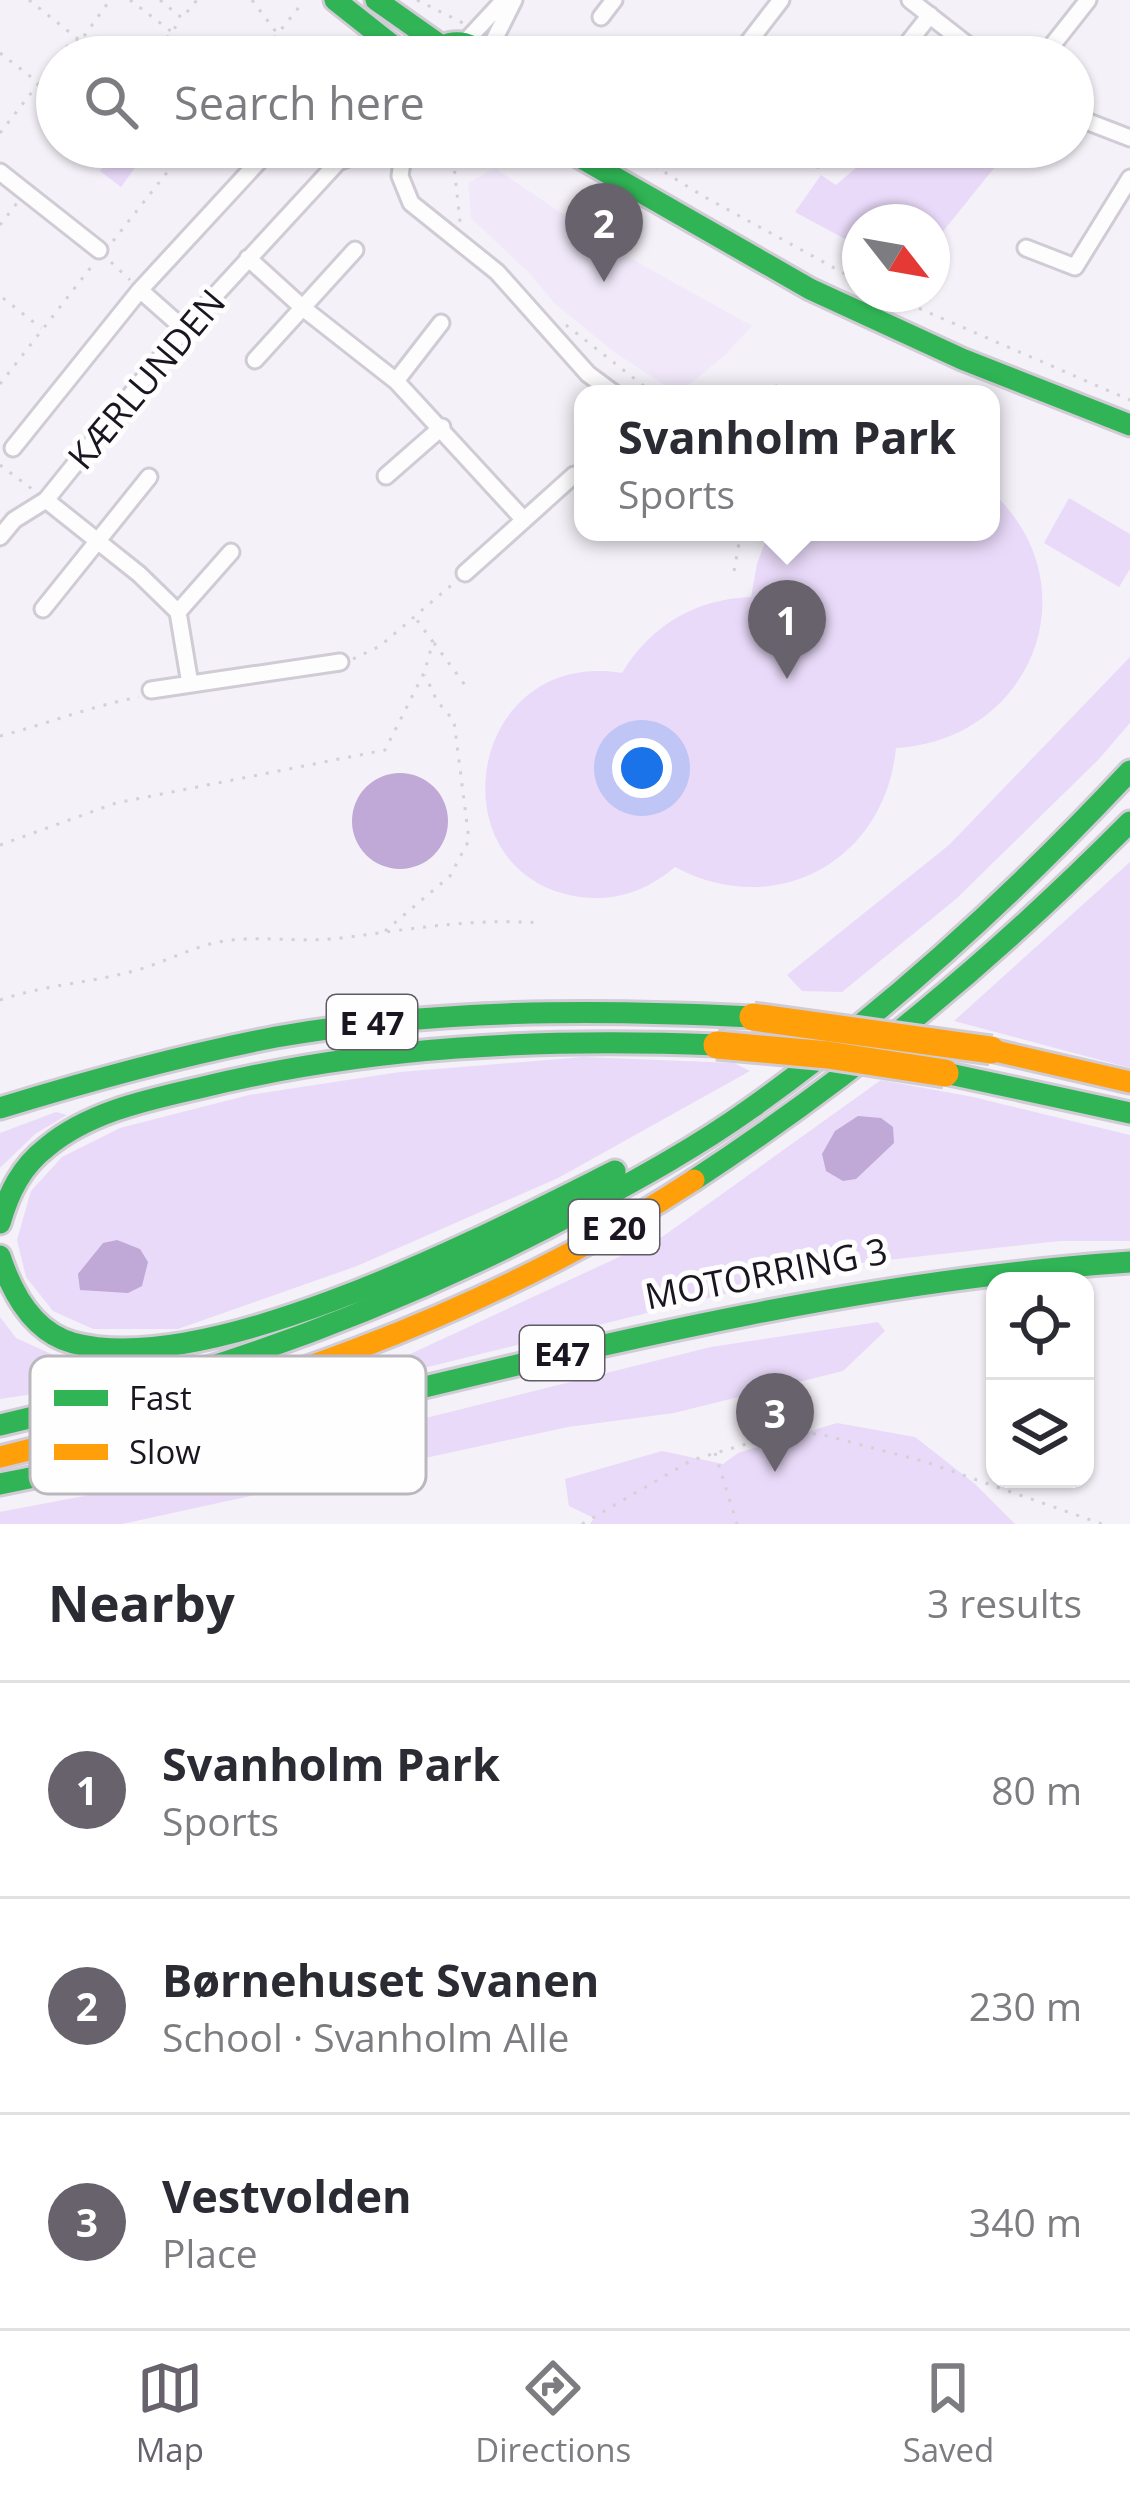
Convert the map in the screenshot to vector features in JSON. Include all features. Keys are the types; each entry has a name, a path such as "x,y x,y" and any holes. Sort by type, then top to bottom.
{"main road":[{"path":"335,0 380,36"},
{"path":"376,0 436,36"},
{"path":"627,168 716,238 811,289 962,359 1130,425"},
{"name":"E 20","path":"251,1356 353,1319 545,1231 701,1141 785,1082 933,965 1058,850 1130,771"},
{"name":"E 20","path":"339,1356 472,1301 671,1196 778,1126 905,1032 1030,922 1130,822"},
{"name":"E 47","path":"0,1108 210,1048 301,1031 489,1011 602,1009 754,1017 991,1050 1130,1082"},
{"name":"E 47","path":"0,1223 15,1182 31,1160 76,1127 226,1080 398,1050 517,1041 718,1045 886,1062 1130,1113"},
{"path":"0,1256 20,1305 43,1328 70,1343 125,1352 226,1334 476,1240 630,1164 741,1098 785,1082"},
{"name":"MOTORRING 3","path":"426,1388 745,1311 983,1272 1130,1262"},
{"name":"E 20","path":"0,1425 30,1418"},
{"name":"E 20","path":"0,1457 30,1450"},
{"name":"MOTORRING 3","path":"0,1484 30,1478"}],"street":[{"path":"474,36 504,0"},
{"path":"477,36 514,0"},
{"path":"601,17 614,0"},
{"path":"753,36 781,0"},
{"path":"1060,36 1088,0"},
{"path":"913,1 956,36"},
{"path":"914,36 930,15"},
{"path":"1094,124 1130,138"},
{"path":"13,448 140,290 253,168"},
{"name":"KÆRLUNDEN","path":"0,537 14,520 46,500 184,329 332,168"},
{"path":"403,168 401,186 417,210 497,272 603,385"},
{"path":"0,172 101,252"},
{"path":"1026,248 1075,267 1130,178"},
{"name":"KÆRLUNDEN","path":"255,360 355,250"},
{"name":"KÆRLUNDEN","path":"248,258 396,381 524,520"},
{"path":"140,290 184,329"},
{"path":"396,381 441,323"},
{"path":"386,476 442,427"},
{"path":"465,573 574,475"},
{"name":"KÆRLUNDEN","path":"43,609 149,477"},
{"name":"KÆRLUNDEN","path":"46,500 139,574 178,612"},
{"path":"190,684 178,612 231,552"},
{"path":"151,690 340,662"}],"path":[{"path":"28,0 77,36"},
{"path":"82,36 110,0"},
{"path":"130,0 172,32"},
{"path":"160,0 182,18"},
{"path":"169,36 197,0"},
{"path":"252,0 276,35 302,1"},
{"path":"0,53 36,81"},
{"path":"0,134 36,87"},
{"path":"0,383 170,168"},
{"path":"453,168 460,221 472,235"},
{"path":"634,168 842,272"},
{"path":"0,224 26,192"},
{"path":"101,252 140,290"},
{"path":"2,298 43,329"},
{"path":"927,312 1130,400"},
{"path":"552,314 641,385"},
{"path":"0,370 7,375"},
{"path":"0,465 46,500"},
{"path":"734,571 739,541"},
{"path":"340,662 362,657 465,573"},
{"path":"414,616 465,685"},
{"path":"0,845 116,803 385,750 424,673 433,642"},
{"path":"385,931 450,876 469,840 454,722 424,673"},
{"path":"0,736 151,690"},
{"path":"0,1000 43,986 80,984 140,969 231,940 292,942 489,920 542,923"},
{"path":"582,1524 692,1460 784,1433 820,1434 926,1462 1102,1524"},
{"path":"715,1451 737,1524"}],"shaded area":[{"path":"102,168 135,168 121,187 100,171"},
{"path":"495,168 614,249 752,326 689,385 664,385 554,303 471,218 468,183"},
{"path":"856,168 994,168 950,223 950,204 842,204 842,237 795,212 821,175 836,185"},
{"path":"1069,498 1130,534 1130,569 1119,587 1044,543"},
{"path":"1000,502 1022,529 1039,570 1042,612 1033,652 1013,688 983,718 943,739 896,748 887,788 871,822 848,850 819,870 786,883 751,887 713,882 675,867 654,882 606,898 580,897 533,880 502,849 487,810 487,767 501,727 529,694 569,675 622,673 647,641 677,618 712,603 751,597 766,541 1000,541"},
{"path":"1130,657 1130,723 1098,760 956,899 842,992 802,991 787,975 949,845"},
{"path":"400,773 434,787 448,821 434,855 400,869 366,855 352,821 366,787"},
{"path":"1130,862 1130,1068 954,1021"},
{"path":"583,1057 734,1063 750,1071 558,1178 357,1266 178,1329 93,1329 53,1311 26,1277 17,1240 31,1191 62,1157 120,1128 249,1095 400,1072"},
{"path":"881,1080 1130,1135 1130,1241 1060,1241 842,1265 426,1367 426,1356 406,1356 662,1237"},
{"path":"56,1112 67,1115 35,1134 0,1168 0,1133"},
{"path":"858,1116 881,1118 893,1127 894,1143 856,1179 843,1181 826,1171 822,1154 835,1131"},
{"path":"117,1240 140,1249 148,1262 142,1286 128,1293 80,1290 78,1274 103,1243"},
{"path":"0,1317 16,1338 56,1356 30,1356 30,1394 0,1399"},
{"path":"878,1322 885,1331 843,1371 674,1413 568,1427 426,1458 426,1418 711,1347"},
{"path":"837,1423 915,1437 975,1484 1015,1524 590,1524 594,1518 569,1506 565,1479 662,1451 723,1464 738,1453"},
{"path":"95,1494 260,1494 122,1524 0,1524 0,1512"}],"traffic: fast":[{"path":"335,0 380,36"},
{"path":"376,0 427,36"},
{"path":"599,168 810,289 962,359 1130,425"},
{"path":"244,1356 445,1277 586,1207 710,1136 901,991 1041,862 1130,771"},
{"path":"694,1180 922,1013 1130,822"},
{"path":"0,1108 171,1060 335,1028 514,1014 753,1017"},
{"path":"0,1223 17,1181 47,1147 100,1116 159,1097 327,1063 456,1048 717,1045"},
{"path":"945,1073 1130,1113"},
{"path":"0,1256 26,1309 59,1338 131,1349 198,1341 348,1295 497,1230 615,1171"},
{"path":"426,1387 844,1297 1130,1262"},
{"path":"0,1425 30,1418"},
{"path":"0,1484 30,1478"}],"traffic: slow":[{"path":"753,1017 991,1050"},
{"path":"717,1045 828,1055 945,1073"},
{"path":"991,1050 1130,1082"},
{"path":"337,1356 531,1273 694,1180"},
{"path":"0,1457 30,1449"}],"place":[{"name":"Børnehuset Svanen","path":"604,282"},
{"name":"Svanholm Park","path":"787,679"},
{"name":"Vestvolden","path":"775,1472"}]}
